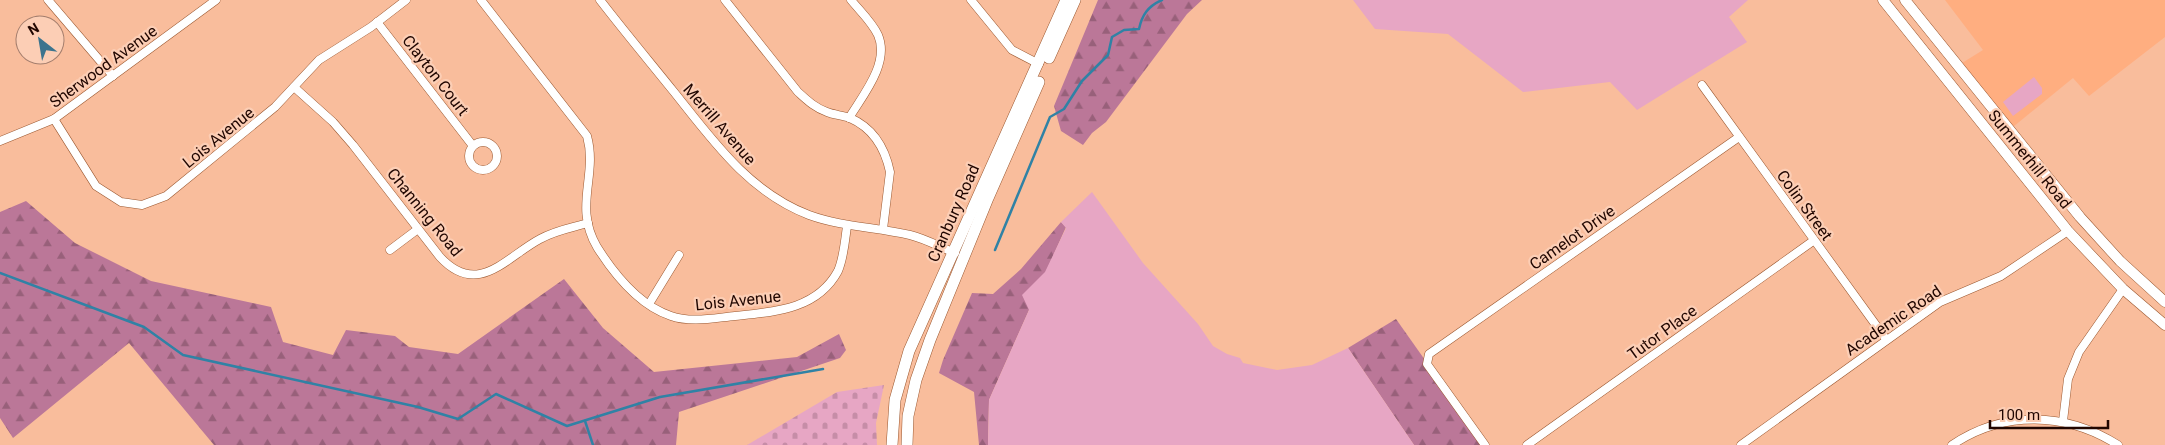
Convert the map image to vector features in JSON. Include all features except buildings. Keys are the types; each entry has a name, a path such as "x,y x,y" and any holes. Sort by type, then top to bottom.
{"main road":[{"name":"Cranbury Road","path":"892,445 895,400 909,351 1066,0"},
{"name":"Cranbury Road","path":"907,445 908,416 916,380 930,340 988,198 1075,0"}],"street":[{"path":"48,0 113,76"},
{"name":"Sherwood Avenue","path":"0,141 54,119 216,0"},
{"name":"Lois Avenue","path":"54,119 96,186 121,202 142,205 166,196 275,108 319,60 377,22 406,0"},
{"name":"Lois Avenue","path":"481,0 587,136 591,160 586,196 588,223 598,247 622,282 649,304 671,316 697,319 780,312 795,307 822,290 838,270 842,258 847,226"},
{"name":"Merrill Avenue","path":"600,0 728,160 763,190 791,207 814,217 847,226 883,230 912,236 964,257"},
{"path":"725,0 798,92 810,103 826,112 849,118 872,132 881,146 888,163 890,181 883,230"},
{"path":"849,118 874,77 881,49 877,33 851,0"},
{"path":"971,0 1012,50 1039,64"},
{"name":"Summerhill Road","path":"1883,0 2068,231 2123,289 2165,325"},
{"name":"Summerhill Road","path":"1906,0 2080,217 2120,261 2165,302"},
{"name":"Clayton Court","path":"377,22 473,146"},
{"name":"Colin Street","path":"1702,85 1886,340"},
{"name":"Channing Road","path":"294,87 338,128 446,264 463,273 481,274 498,268 538,240 552,233 588,223"},
{"name":"Camelot Drive","path":"1484,445 1427,364 1429,354 1739,136"},
{"path":"390,250 418,229"},
{"name":"Academic Road","path":"1741,445 1940,302 2001,276 2068,231"},
{"name":"Tutor Place","path":"1527,445 1813,241"},
{"path":"649,304 679,255"},
{"path":"2063,421 2068,379 2079,352 2123,289"},
{"path":"1952,445 1975,432 2004,422 2033,419 2063,421 2092,430 2118,445"}],"shaded area":[{"path":"1945,0 2165,0 2165,37 2089,96 2073,78 2013,127 1962,63 1983,50"}],"green space":[{"path":"1098,0 1202,0 1187,14 1106,122 1092,133 1083,145 1061,131 1054,106"},
{"path":"1353,0 1748,0 1729,17 1747,42 1637,110 1610,82 1523,92 1448,34 1375,29"},
{"path":"2034,77 2042,88 2042,94 2013,116 2003,102"},
{"path":"1092,192 1143,263 1198,324 1213,346 1227,354 1240,358 1243,363 1277,370 1312,365 1348,348 1414,445 988,445 989,400 1029,310 1022,295 1045,272 1066,228 1061,222"},
{"path":"26,201 75,243 151,281 271,307 283,342 333,355 346,330 395,336 409,347 458,354 564,279 603,328 654,372 797,357 839,334 846,350 840,358 679,412 676,445 214,445 129,343 13,438 0,418 0,212"},
{"path":"1061,222 1066,227 989,400 988,445 979,445 974,392 939,373 943,360 972,293 993,294 1021,269"},
{"path":"1396,319 1485,445 1414,445 1348,348"},
{"path":"884,385 876,423 877,445 747,445 837,392"}],"waterway":[{"path":"995,250 1050,117 1064,109 1082,81 1108,55 1112,37 1124,30 1139,29 1146,12 1162,0"},
{"path":"0,273 144,327 183,355 418,407 458,419 496,394 567,426 660,397 823,369"},
{"path":"585,421 593,445"}]}
